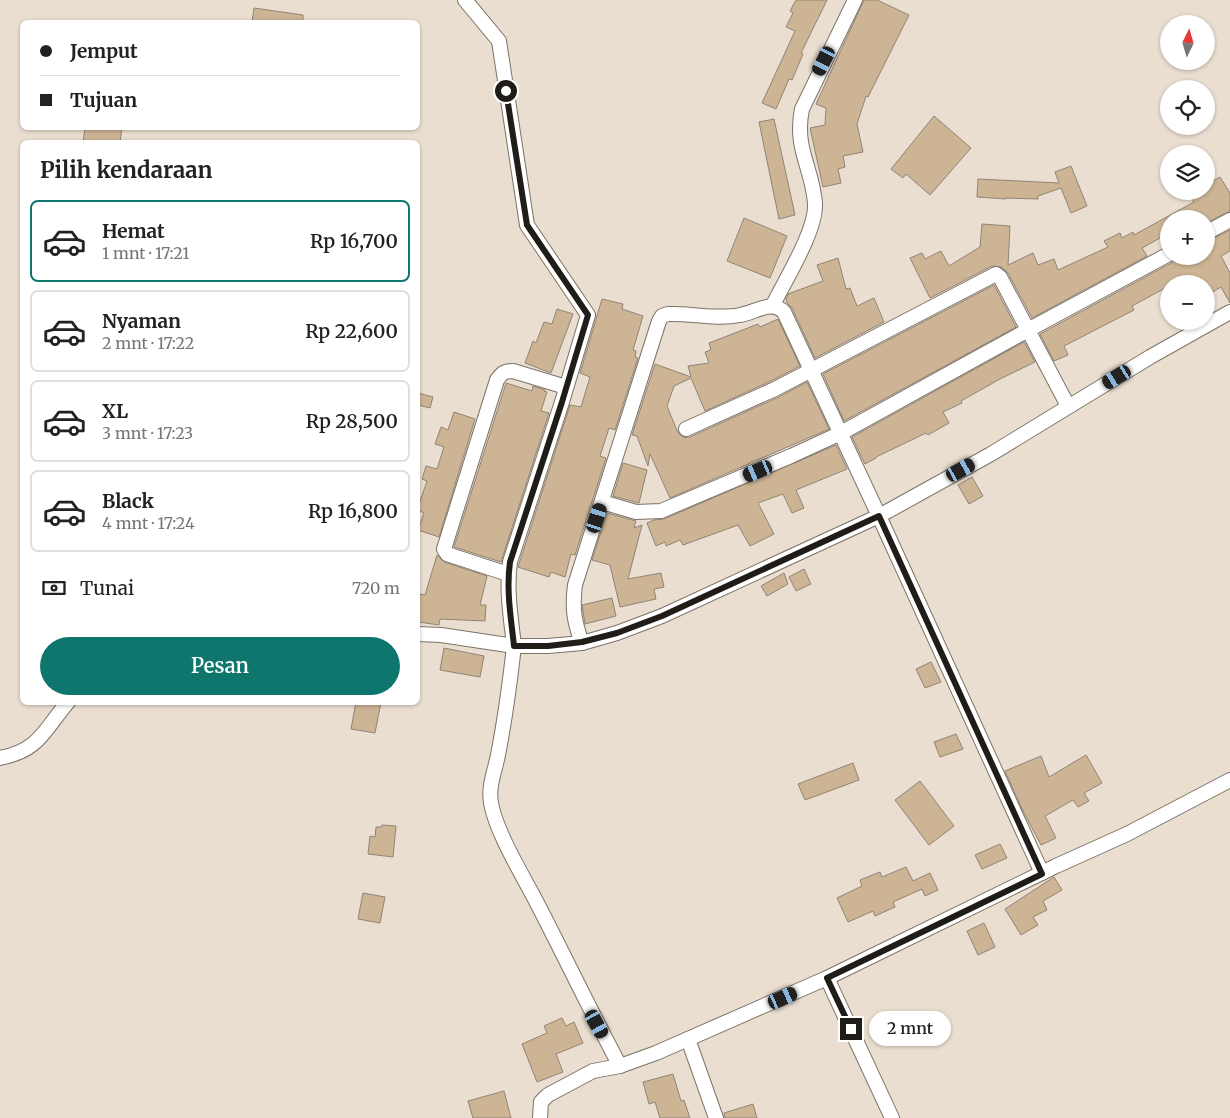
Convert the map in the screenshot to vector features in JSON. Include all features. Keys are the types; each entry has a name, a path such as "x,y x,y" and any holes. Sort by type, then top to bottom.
{"street":[{"path":"465,0 498,41 527,225 588,315 510,562 508,574 509,606 514,646 498,757 490,787 491,803 497,823 509,848 620,1066"},
{"path":"773,305 814,218 815,204 800,142 799,124 802,109 855,0"},
{"path":"1215,229 1230,220"},
{"path":"602,502 636,512 661,512 791,456 841,433 1160,259"},
{"path":"686,429 775,389 994,274 998,275 1068,406"},
{"path":"582,642 574,621 572,602 575,585 655,328 662,316 672,314 711,317 730,316 741,315 773,305 779,307 784,312 841,433 1042,874"},
{"path":"420,634 442,634 514,646 548,646 582,642 617,633 662,616 879,516 991,454 1150,357 1230,312"},
{"path":"508,574 447,554 444,549 452,519 497,380 502,373 507,371 513,372 566,387"},
{"path":"0,758 18,755 40,739 66,705"},
{"path":"540,1118 541,1102 548,1095 593,1071 620,1066 656,1053 827,978 1127,834 1230,780"},
{"path":"827,978 892,1118"},
{"path":"688,1039 716,1118"}],"building":[{"path":"796,0 827,0 801,53 803,54 792,80 789,79 776,109 762,103 795,31 786,27 793,13 790,11"},
{"path":"864,0 877,0 909,15 868,97 866,96 857,124 863,152 843,156 845,167 838,169 841,183 823,187 810,128 825,125 826,108 816,104"},
{"path":"254,8 303,15 303,20 252,20"},
{"path":"934,116 971,148 930,195 906,174 903,178 891,169"},
{"path":"774,119 795,215 779,219 759,122"},
{"path":"85,130 122,130 120,140 83,140"},
{"path":"1071,166 1087,206 1071,213 1061,188 1038,196 1038,199 977,197 978,179 1059,183 1055,172"},
{"path":"1220,177 1230,193 1230,211 1215,218 1215,210 1179,210 1194,202 1193,200 1215,200 1215,180"},
{"path":"744,218 787,236 770,278 727,261"},
{"path":"1160,221 1160,238 1142,248 1147,256 1032,318 1008,273 1001,267 992,266 930,298 910,258 922,253 925,259 941,251 949,266 980,247 982,224 1010,226 1008,265 1033,253 1038,265 1054,259 1058,270 1108,247 1104,241 1120,233 1122,238 1133,232 1134,235"},
{"path":"1230,230 1230,251 1221,256 1230,273 1230,303 1221,287 1215,291 1215,275 1160,275 1160,291 1132,306 1134,310 1064,346 1068,355 1054,361 1040,334 1167,265 1215,265 1215,238"},
{"path":"838,258 846,289 850,288 857,306 874,298 884,322 815,358 786,299 788,294 823,281 817,265"},
{"path":"994,285 1016,327 844,421 823,374"},
{"path":"602,299 623,304 622,309 643,316 633,350 636,351 635,357 638,358 615,430 609,428 600,456 606,458 575,555 571,554 565,577 551,572 549,577 518,567 570,405 581,407 590,377 580,373"},
{"path":"557,309 573,314 551,373 525,363 533,341 536,343 544,322 552,324"},
{"path":"778,319 800,366 705,411 691,378 674,386 667,406 678,433 685,438 690,437 779,397 807,382 829,429 670,498 650,454 648,466 637,436 632,435 655,364 691,377 688,366 709,363 705,352 711,350 709,343 758,324 760,327"},
{"path":"1024,342 1035,362 1000,379 961,401 962,403 943,412 949,423 928,435 926,433 865,464 852,437"},
{"path":"506,383 532,391 533,386 545,390 547,392 541,411 549,413 501,562 454,547"},
{"path":"420,394 433,397 430,408 420,406"},
{"path":"454,412 475,419 439,537 420,531 424,513 420,511 420,501 427,481 422,479 426,466 437,469 444,447 435,444 441,427 448,430"},
{"path":"836,445 847,469 796,490 804,508 792,513 783,494 758,503 774,534 750,546 738,525 683,545 680,540 666,546 665,542 656,546 647,523 664,519"},
{"path":"623,463 647,470 639,503 613,496"},
{"path":"972,477 983,496 969,504 958,485"},
{"path":"607,513 636,521 634,528 642,525 628,579 661,573 664,587 654,589 656,599 620,607 610,565 592,560"},
{"path":"437,555 444,562 487,576 480,605 486,605 485,621 440,619 439,625 420,622 420,594 425,595"},
{"path":"804,569 811,584 796,591 789,577"},
{"path":"784,573 788,584 767,596 761,586"},
{"path":"612,598 616,616 585,624 582,605"},
{"path":"444,648 484,656 480,677 440,670"},
{"path":"931,662 941,682 925,688 916,669"},
{"path":"355,705 380,705 375,733 351,729"},
{"path":"956,734 963,749 940,757 934,742"},
{"path":"1086,755 1102,783 1084,793 1089,801 1078,807 1073,800 1045,816 1056,838 1041,845 1005,771 1041,756 1049,777"},
{"path":"853,763 859,780 805,800 798,784"},
{"path":"920,781 954,826 929,845 895,800"},
{"path":"382,825 396,826 393,857 368,854 370,836 375,837 376,827 381,827"},
{"path":"1000,844 1007,858 982,869 975,855"},
{"path":"906,867 913,881 930,873 938,890 925,896 922,889 893,902 895,907 875,916 873,911 848,922 837,898 862,886 860,880 880,872 882,877"},
{"path":"1054,877 1062,890 1043,901 1047,910 1033,917 1038,925 1021,935 1005,909"},
{"path":"363,893 385,897 380,923 358,919"},
{"path":"984,923 995,947 978,955 967,931"},
{"path":"562,1018 566,1026 574,1022 583,1043 556,1054 563,1072 537,1082 522,1044 547,1033 544,1026"},
{"path":"673,1074 681,1101 684,1100 690,1118 660,1118 655,1102 649,1104 643,1082"},
{"path":"504,1091 511,1118 473,1118 468,1101"},
{"path":"753,1104 757,1118 725,1118 724,1113"}],"route":[{"path":"506,91 527,225 588,315 530,504 510,562 508,574 509,606 514,646 548,646 582,642 617,633 662,616 879,516 1042,874 827,978 851,1029"}]}
